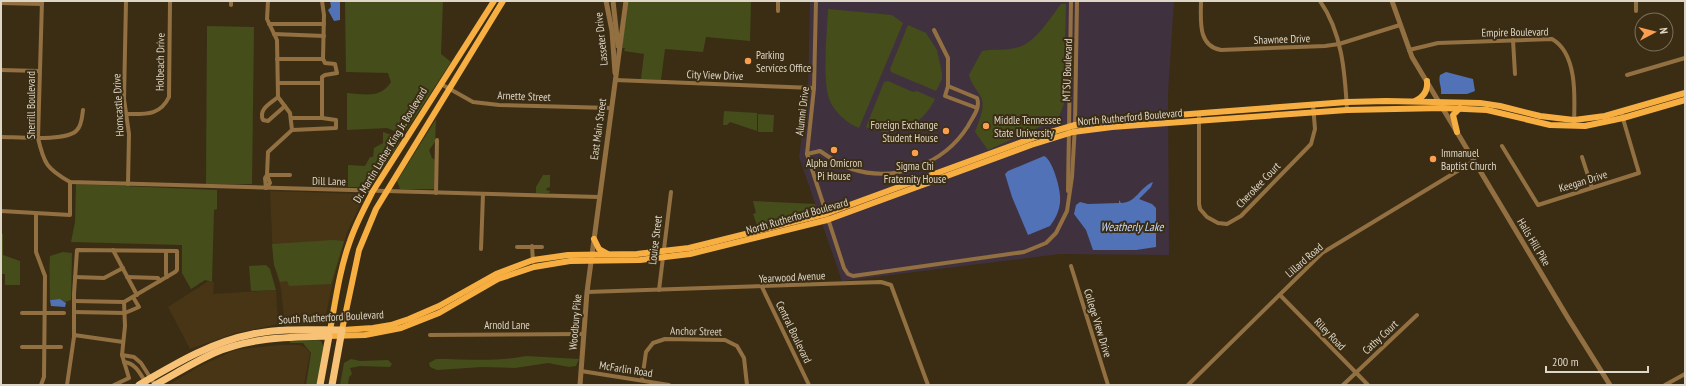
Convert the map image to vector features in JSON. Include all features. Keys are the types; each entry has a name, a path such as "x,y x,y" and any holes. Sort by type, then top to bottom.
{"highway":[{"name":"South Rutherford Boulevard","path":"145,382 196,353 224,342 263,332 341,333"},
{"name":"South Rutherford Boulevard","path":"155,385 214,353 249,342 270,338 330,333"},
{"path":"320,385 330,333"},
{"path":"332,385 341,333"}],"main road":[{"name":"Dr. Martin Luther King Jr. Boulevard","path":"330,333 342,268 350,241 360,216 374,191 494,1"},
{"name":"Dr. Martin Luther King Jr. Boulevard","path":"341,333 359,250 366,230 386,191 503,1"},
{"path":"1415,101 1421,98 1426,92 1427,80"},
{"name":"North Rutherford Boulevard","path":"1622,115 1685,93"},
{"name":"North Rutherford Boulevard","path":"592,258 662,256 826,217 1041,134 1112,127 1314,112 1443,108 1487,110 1550,125 1574,123 1622,115 1685,100"},
{"name":"North Rutherford Boulevard","path":"1069,131 1075,125 1110,120 1347,102 1439,101 1480,103 1500,106 1574,123"},
{"path":"1457,132 1453,114 1460,108"},
{"path":"594,239 599,249 609,255"},
{"name":"North Rutherford Boulevard","path":"592,258 609,255 662,256"},
{"name":"South Rutherford Boulevard","path":"341,333 391,325 409,319 439,306 496,274 534,264 592,258"}],"street":[{"name":"Horncastle Drive","path":"126,1 124,99 129,134 128,184"},
{"name":"Holbeach Drive","path":"126,114 145,114 158,111 163,107 169,97 170,1"},
{"path":"268,1 267,19 277,40 278,97 290,113 292,118 292,130"},
{"path":"322,1 324,24 323,59 325,63 335,64 336,73 322,77 322,118"},
{"name":"Lasseter Drive","path":"606,1 619,49"},
{"name":"Lasseter Drive","path":"613,1 615,74"},
{"name":"East Main Street","path":"592,258 614,80 617,70 626,1"},
{"path":"778,1 778,11"},
{"name":"Alumni Drive","path":"816,1 814,88 807,154 826,217 844,268 848,274 854,276 1035,249 1046,243 1056,233 1062,224 1068,202"},
{"name":"MTSU Boulevard","path":"1068,202 1072,177 1069,131 1071,1"},
{"name":"MTSU Boulevard","path":"1075,125 1078,1"},
{"name":"Shawnee Drive","path":"1201,1 1202,32 1208,44 1216,49 1339,44 1400,25"},
{"path":"1320,1 1326,10 1339,44 1345,69 1347,110"},
{"name":"Halls Hill Pike","path":"1392,1 1409,50 1474,161 1610,385"},
{"path":"1636,1 1636,11"},
{"path":"1,3 42,3"},
{"name":"Sherrill Boulevard","path":"42,3 38,138 42,157 53,172 70,182 83,183"},
{"path":"614,30 624,14"},
{"path":"269,24 324,24"},
{"path":"934,30 948,58 948,86 945,96 977,108"},
{"path":"274,34 324,36"},
{"name":"Empire Boulevard","path":"1409,50 1438,43 1552,39 1563,47 1567,54 1573,78 1574,123"},
{"path":"1513,40 1515,74"},
{"path":"1626,75 1685,58"},
{"path":"278,59 323,59"},
{"path":"1,70 39,71"},
{"name":"City View Drive","path":"614,80 814,88"},
{"path":"278,83 322,83"},
{"name":"Arnette Street","path":"441,84 473,102 498,105 611,108"},
{"path":"807,154 820,151 853,169 872,173 894,172 913,168 932,161 950,149 976,113 978,101 976,97 948,86"},
{"path":"278,97 263,109 261,113 263,120 268,121 285,106"},
{"name":"Cherokee Court","path":"1199,114 1199,204 1207,217 1223,224 1232,222 1241,216 1311,144 1315,129 1313,104"},
{"path":"1,137 38,138 70,135 77,131 81,123 83,110"},
{"name":"Keegan Drive","path":"1502,146 1538,205 1639,173 1622,115"},
{"path":"266,188 270,183 267,175 268,152 292,130 336,128 336,120 322,118 292,118"},
{"path":"436,193 437,140"},
{"path":"1582,157 1592,188"},
{"name":"Lillard Road","path":"1188,385 1322,253 1474,161"},
{"path":"267,175 290,175"},
{"path":"1,211 70,215 70,182"},
{"name":"Dill Lane","path":"83,183 599,197"},
{"name":"Louise Street","path":"659,290 671,192"},
{"path":"481,248 483,194"},
{"path":"36,214 36,252 45,276 44,377 41,385"},
{"path":"517,246 542,247"},
{"path":"532,246 534,264"},
{"path":"67,385 74,335 74,301 77,250 177,251 177,270 124,302 74,301"},
{"path":"74,312 125,313 139,307 123,268 113,250"},
{"path":"166,251 167,277"},
{"name":"Woodbury Pike","path":"580,385 583,334 592,258"},
{"name":"College View Drive","path":"1071,266 1108,385"},
{"path":"75,277 104,278 123,268"},
{"path":"127,277 158,278 160,281"},
{"name":"Yearwood Avenue","path":"587,292 881,282 891,285 928,385"},
{"name":"Central Boulevard","path":"762,287 809,385"},
{"name":"Riley Road","path":"1280,295 1368,385"},
{"path":"114,385 129,378 122,355 125,313 124,302"},
{"path":"22,313 64,313"},
{"name":"Cathy Court","path":"1343,385 1417,315"},
{"name":"Arnold Lane","path":"430,335 583,334"},
{"path":"74,335 123,342"},
{"name":"Anchor Street","path":"642,380 646,352 653,343 665,339 725,340 737,346 744,358 747,385"},
{"path":"22,347 61,347"},
{"path":"122,355 134,357 141,363 145,382"},
{"path":"124,362 135,366 145,382 155,385"},
{"name":"McFarlin Road","path":"581,371 669,385"},
{"path":"1665,385 1685,374"}],"shaded area":[{"name":"Middle Tennessee State University","path":"810,1 1174,1 1168,94 1169,255 1060,254 842,281 799,157 808,94"},
{"path":"270,191 361,194 363,199 347,232 332,286 325,320 321,324 285,326 281,289 273,259"},
{"path":"207,282 214,282 213,294 276,290 278,324 236,333 190,349 168,307"},
{"path":"278,345 300,345 306,348 310,353 304,385 168,385 198,367 235,350"}],"green space":[{"path":"345,1 443,1 441,54 451,62 406,131 401,134 387,128 347,130 347,93 377,93 382,91 391,82 388,73 346,72"},
{"path":"628,1 751,1 750,41 706,37 703,52 665,49 661,80 641,79 644,54 624,51 625,48 622,48"},
{"path":"1061,4 1066,4 1064,104 1058,119 988,150 975,132 983,106 981,97 969,75 982,51 1011,49 1026,44 1043,28"},
{"path":"828,9 892,15 903,23 859,128 849,123 840,115 832,105 828,95 826,41"},
{"path":"908,25 926,33 937,50 942,79 936,91 891,72 890,69"},
{"path":"207,26 254,27 252,184 206,184"},
{"path":"888,81 913,92 917,91 935,99 923,117 906,128 887,132 876,131 866,127 884,82"},
{"path":"724,111 757,113 757,131 730,122 727,125 723,125"},
{"path":"758,114 774,115 773,132 758,132"},
{"path":"436,119 435,142 429,150 432,158 435,160 434,189 400,189 397,181"},
{"path":"383,132 397,137 400,142 374,182 365,187 348,187 348,165 365,166 370,157 373,157 374,148 383,143"},
{"path":"543,175 550,175 550,187 546,190 550,191 549,193 536,193 536,187"},
{"path":"76,184 217,190 217,209 214,210 212,282 205,280 191,289 182,273 182,245 71,242 75,222"},
{"path":"753,201 815,204 817,209 813,214 758,228 753,214 756,213"},
{"path":"1,234 3,234 3,255 20,261 20,285 5,285 5,274 1,274"},
{"path":"333,240 344,241 331,284 289,286 287,281 280,282 274,265 272,244"},
{"path":"63,252 72,253 71,300 65,302 60,299 50,300 50,256"},
{"path":"266,265 270,269 276,290 251,291 249,266"},
{"path":"290,341 321,341 324,347 317,385 306,385 311,353 303,343 290,343"},
{"path":"526,356 579,359 576,366 569,367 548,363 515,368 482,367 437,370 430,367 429,363 436,359 493,360"},
{"path":"351,359 360,361 388,360 392,364 390,367 360,366 350,368 352,374 349,377 348,385 340,385 344,363"}],"water":[{"path":"330,1 340,1 340,20 334,21 328,10 331,7"},
{"path":"1446,72 1473,79 1475,91 1467,94 1441,94 1439,80 1440,75"},
{"path":"1044,156 1053,168 1059,186 1059,208 1055,219 1050,226 1028,235 1012,197 1005,174 1008,171"},
{"name":"Weatherly Lake","path":"1153,182 1151,187 1139,199 1152,204 1156,208 1156,247 1136,250 1093,250 1086,230 1074,214 1076,205 1080,202 1088,204 1119,203 1119,200 1121,203 1126,202 1134,198 1145,187"},
{"path":"60,299 66,303 65,307 51,306 50,300"}],"place":[{"name":"Parking Services Office","path":"748,61"},
{"name":"Middle Tennessee State University","path":"986,126"},
{"name":"Foreign Exchange Student House","path":"946,131"},
{"name":"Alpha Omicron Pi House","path":"834,150"},
{"name":"Sigma Chi Fraternity House","path":"915,153"},
{"name":"Immanuel Baptist Church","path":"1433,159"}]}
